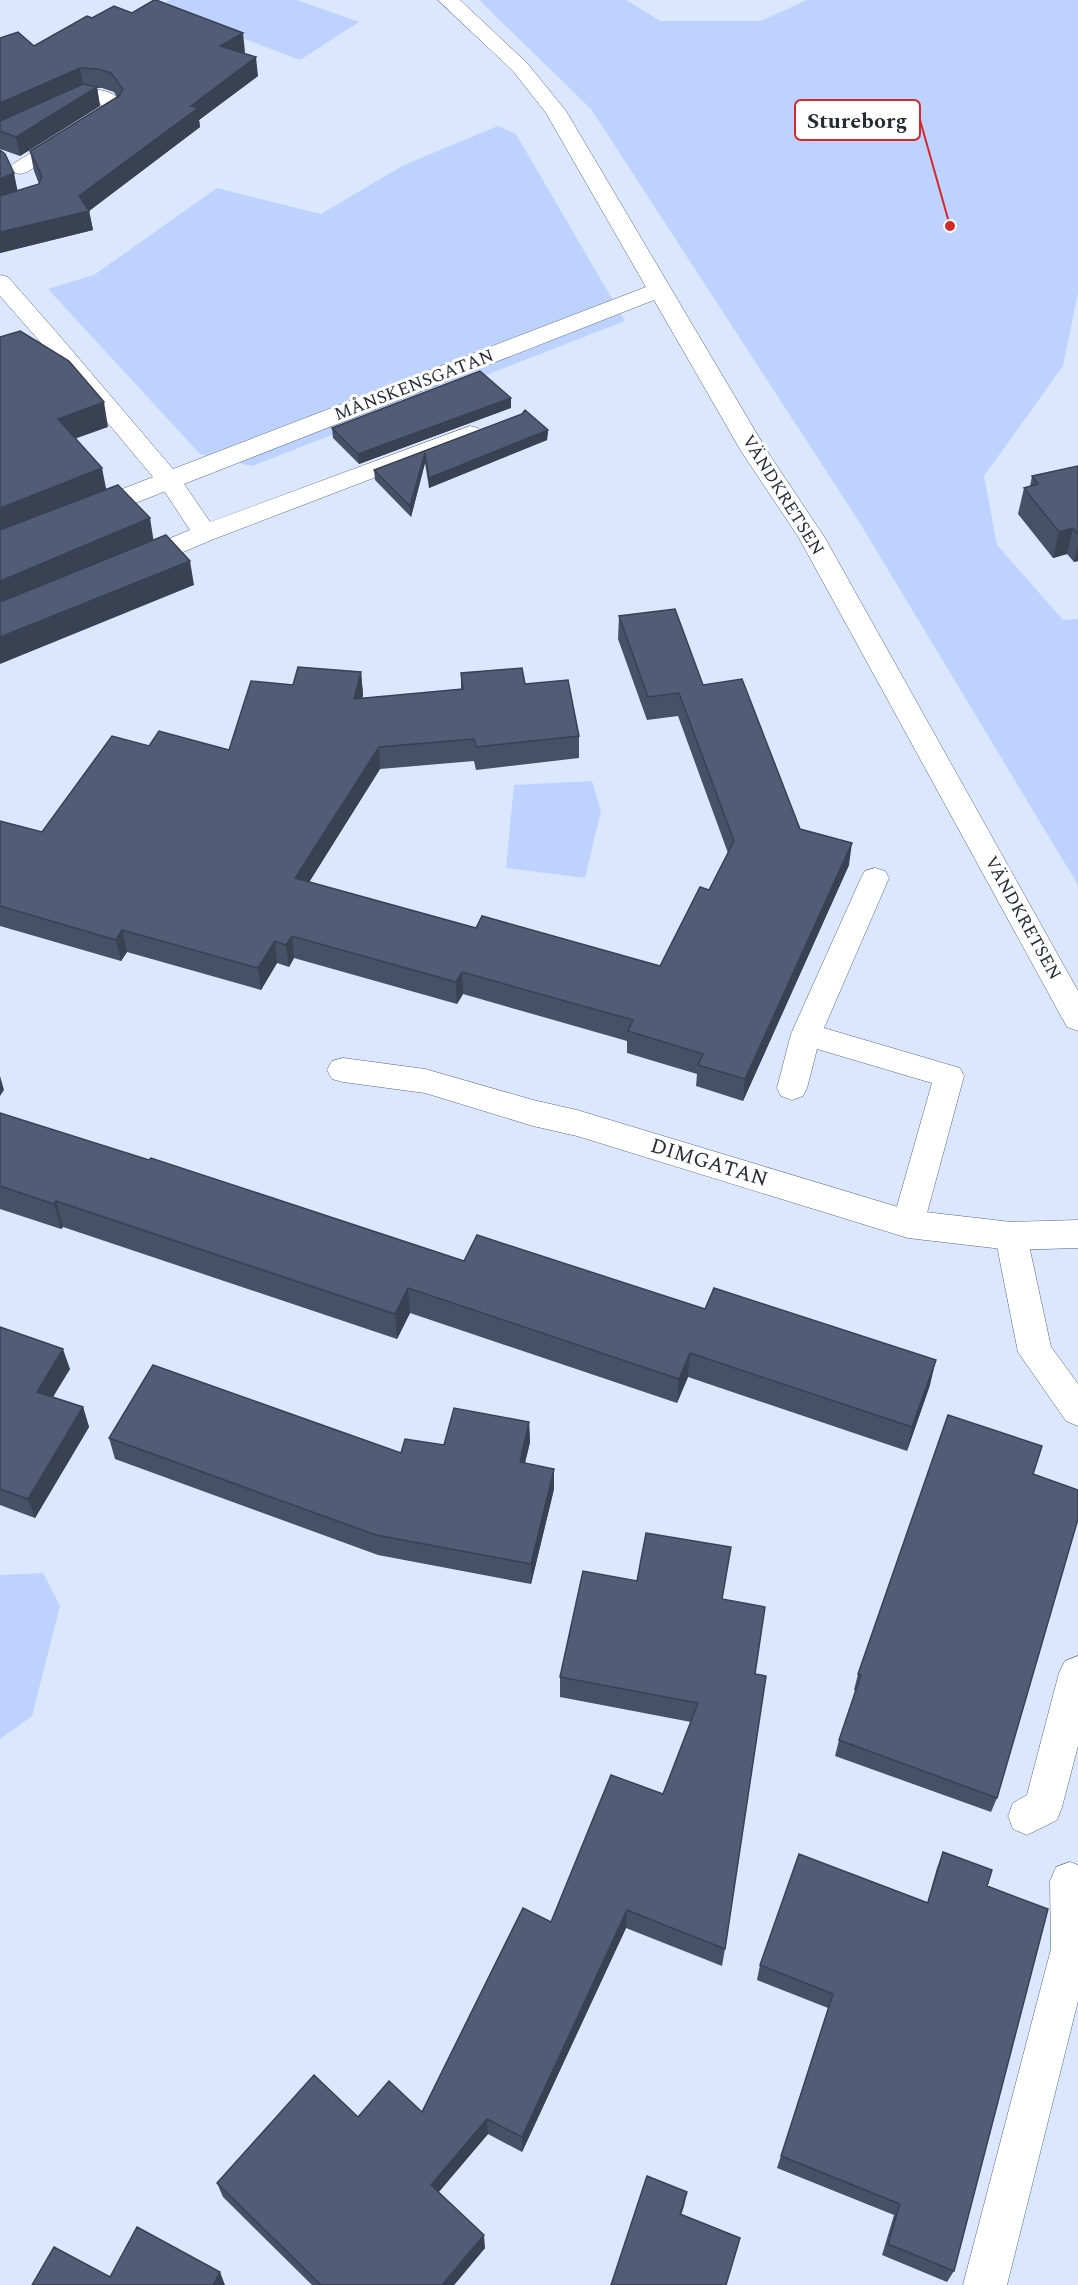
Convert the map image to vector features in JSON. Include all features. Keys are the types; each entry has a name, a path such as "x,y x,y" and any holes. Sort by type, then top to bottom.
{"street":[{"name":"VÄNDKRETSEN","path":"448,0 520,67 555,111 754,451 812,538 1078,1019"},
{"name":"MÅNSKENSGATAN","path":"63,522 659,290"},
{"path":"50,339 169,480"},
{"name":"DIMGATAN","path":"343,1070 424,1081 533,1113 577,1123 908,1224 1011,1236 1078,1234"}],"lane":[{"path":"0,134 83,95 104,96 112,103 114,109 24,178 0,156"},
{"path":"0,282 50,339"},
{"path":"118,569 205,533 491,425"},
{"path":"169,480 205,533"},
{"path":"792,1088 806,1034 874,878"},
{"path":"806,1034 949,1076 908,1224"},
{"path":"1011,1236 1035,1352 1078,1411"},
{"path":"1027,1816 1043,1807 1078,1673"},
{"path":"985,2285 1071,1949 1070,1881"}],"shaded area":[{"path":"170,0 297,0 359,22 300,60 159,6"},
{"path":"479,0 626,0 660,21 761,21 807,0 1078,0 1078,293 1063,366 984,476 997,545 1063,620 1078,619 1078,885 858,520 591,109"},
{"path":"498,126 516,134 625,321 252,466 200,454 48,289 94,275 217,188 321,214 404,165"},
{"path":"592,781 601,811 585,878 506,868 514,785"},
{"path":"43,1573 60,1606 32,1716 0,1739 0,1575"}],"building":[{"path":"154,0 243,33 220,46 256,57 191,106 198,108 79,196 89,211 0,232 0,196 39,184 42,176 30,151 119,96 123,89 111,73 99,69 80,68 0,103 0,38 18,32 34,46 87,16 92,18 114,6 132,13"},
{"path":"83,84 97,87 16,137 0,131 0,121"},
{"path":"0,150 5,154 14,173 0,179"},
{"path":"20,331 69,361 104,402 58,419 102,468 0,508 0,337"},
{"path":"480,371 511,398 358,454 332,428"},
{"path":"525,410 548,430 429,478 425,453 410,506 374,470 522,414"},
{"path":"1078,466 1078,534 1073,528 1059,532 1024,488 1038,484 1032,476"},
{"path":"118,485 150,518 0,581 0,530"},
{"path":"166,535 190,561 0,637 0,602"},
{"path":"675,609 703,685 742,679 800,829 852,843 745,1079 698,1065 703,1054 628,1031 633,1020 462,972 456,982 292,936 286,945 275,941 258,968 122,930 116,940 0,906 0,821 42,832 112,736 149,746 159,731 229,750 251,681 293,685 298,667 361,672 354,699 463,689 461,673 522,668 525,684 568,680 579,736 476,747 474,739 379,747 295,878 476,928 482,916 660,966 700,887 709,890 734,841 679,693 648,697 619,616"},
{"path":"0,1113 149,1160 151,1158 464,1261 477,1235 705,1309 714,1288 936,1360 912,1427 690,1353 679,1379 408,1288 395,1314 56,1201 54,1204 0,1186"},
{"path":"0,1327 63,1349 37,1392 83,1407 28,1499 0,1489"},
{"path":"153,1365 401,1453 405,1439 444,1445 454,1408 529,1422 520,1462 554,1469 531,1564 376,1535 109,1438"},
{"path":"948,1415 1042,1446 1033,1474 1078,1490 1078,1519 997,1798 839,1740 861,1675 858,1674"},
{"path":"646,1533 731,1547 722,1599 765,1607 755,1674 766,1676 725,1949 627,1910 522,2137 487,2119 431,2185 484,2235 442,2285 321,2285 217,2183 314,2075 358,2117 389,2081 422,2112 523,1908 551,1922 611,1775 663,1794 698,1703 560,1677 583,1571 637,1581"},
{"path":"943,1852 992,1870 987,1886 1048,1909 954,2271 888,2244 900,2204 781,2156 833,1994 760,1965 799,1854 928,1903"},
{"path":"647,2176 687,2192 680,2214 740,2238 726,2285 611,2285"},
{"path":"137,2227 220,2272 213,2285 32,2285 54,2247 110,2277"}],"place":[{"name":"Stureborg","path":"950,226"}]}
